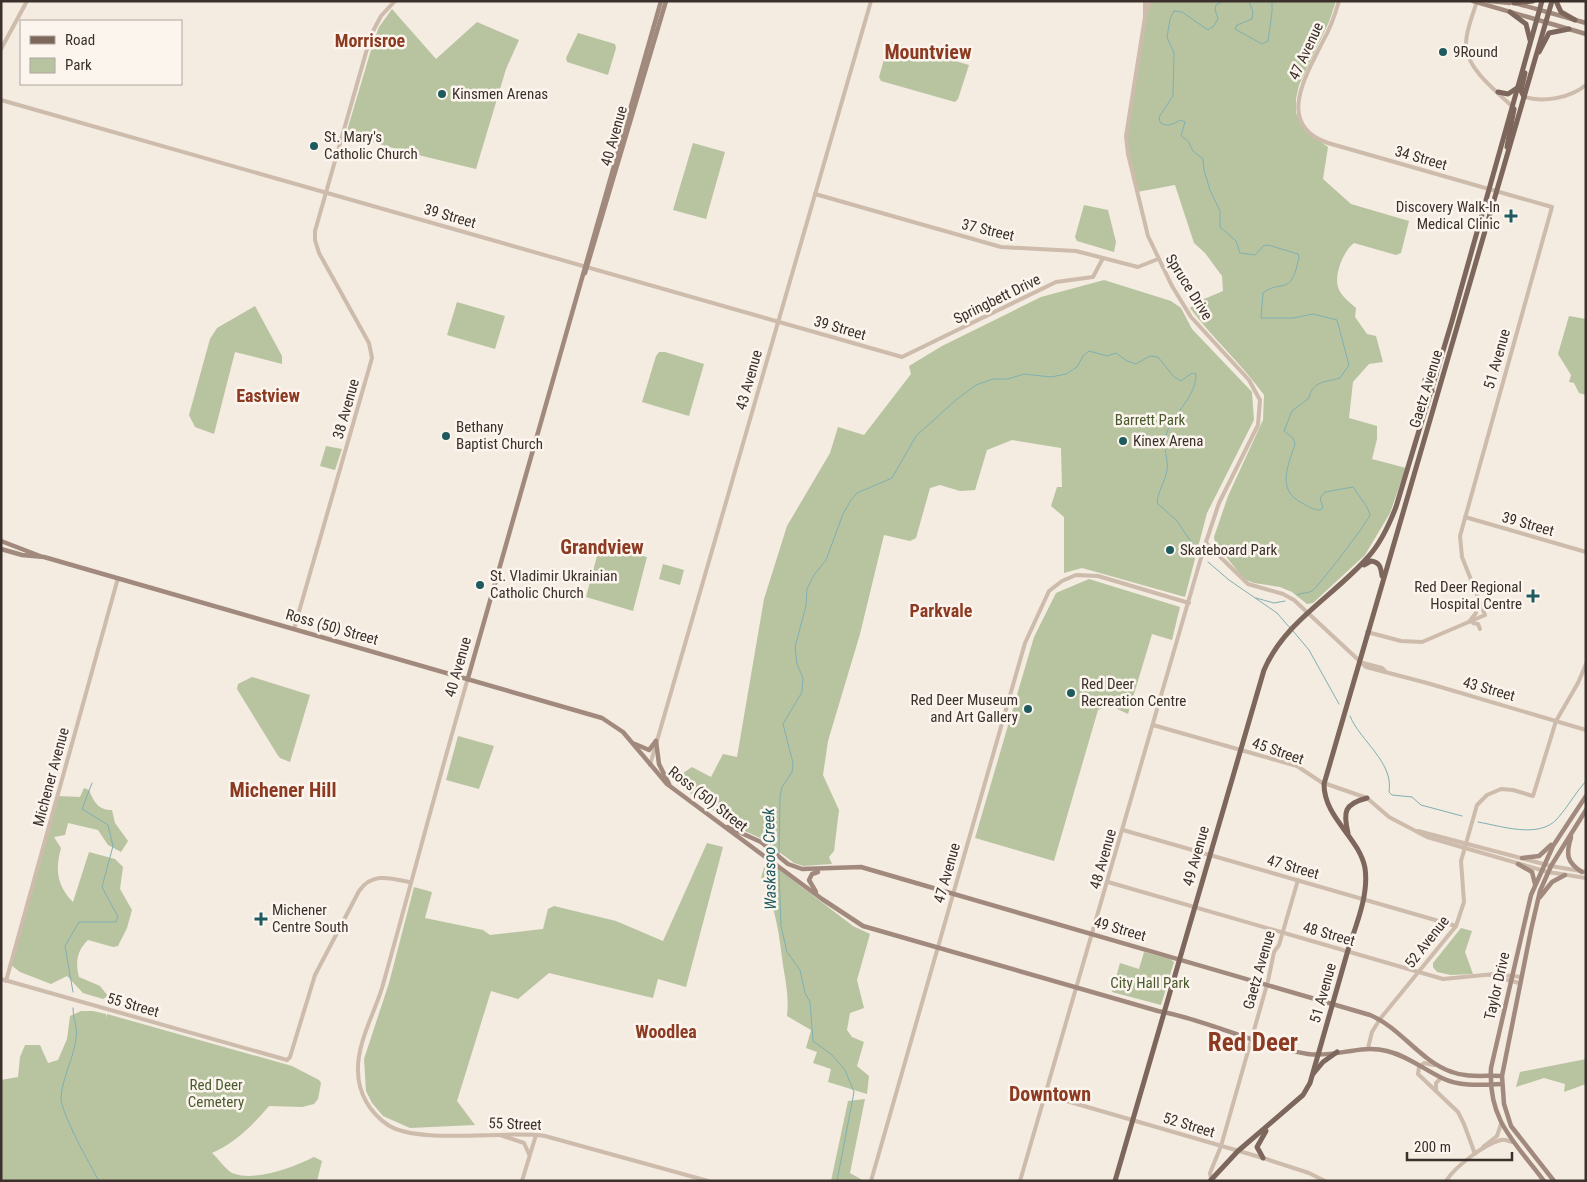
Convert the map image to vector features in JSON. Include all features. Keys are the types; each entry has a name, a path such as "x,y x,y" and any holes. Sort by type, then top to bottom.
{"main road":[{"name":"40 Avenue","path":"586,267 661,1"},
{"name":"40 Avenue","path":"468,678 583,276 666,1"},
{"path":"1489,1 1533,1"},
{"name":"Gaetz Avenue","path":"1355,571 1369,557 1390,524 1432,391 1542,1"},
{"name":"Gaetz Avenue","path":"1324,784 1552,1"},
{"path":"1556,1 1561,12 1575,20"},
{"path":"1477,2 1570,30"},
{"path":"1511,2 1586,23"},
{"path":"1510,12 1527,25 1530,44"},
{"path":"1534,61 1549,33 1557,30 1586,32"},
{"path":"1524,97 1521,91 1526,72 1525,60"},
{"path":"1498,92 1508,94 1518,88"},
{"path":"1508,153 1507,140 1514,116 1512,106"},
{"path":"1432,391 1425,380 1436,375"},
{"name":"Ross (50) Street","path":"1,541 25,548 44,557 599,716 621,730 650,766 671,787 822,899 863,926 1077,988 1193,1018 1210,1026 1304,1053 1318,1055 1368,1048 1399,1054 1441,1078 1458,1084 1502,1084"},
{"name":"Ross (50) Street","path":"1,549 22,555 44,557"},
{"path":"1355,571 1368,562 1375,562 1381,568 1382,581"},
{"name":"49 Avenue","path":"1115,1181 1240,750 1269,657 1293,626 1355,571"},
{"path":"633,743 647,750 656,742"},
{"path":"656,742 659,765 671,787"},
{"name":"51 Avenue","path":"1210,1180 1238,1151 1299,1099 1311,1077 1348,952 1366,886 1365,867 1361,855 1326,801 1324,784"},
{"name":"Taylor Drive","path":"1544,1181 1512,1142 1501,1124 1491,1085 1491,1075 1494,1052 1512,982 1527,909 1541,870 1557,839 1586,796"},
{"path":"1337,819 1355,802 1367,798"},
{"path":"1348,807 1345,817 1350,839"},
{"name":"Taylor Drive","path":"1554,1181 1511,1126 1504,1104 1502,1076 1519,983 1538,900 1551,866 1586,810"},
{"name":"49 Street","path":"725,826 755,839 783,860 802,869 823,870 859,867 1333,1004 1380,1019 1446,1070 1462,1074 1502,1076"},
{"path":"1573,830 1567,856 1572,866 1584,872"},
{"path":"755,839 760,844 762,855 774,852"},
{"path":"1522,858 1539,856 1557,839"},
{"path":"1518,864 1532,872 1535,886"},
{"path":"822,899 809,880 812,874 823,870"},
{"path":"1538,900 1552,882 1565,876"},
{"path":"1311,1077 1323,1062 1337,1052"},
{"path":"1263,1158 1257,1146 1269,1126"}],"street":[{"path":"1,49 28,1"},
{"name":"38 Avenue","path":"294,629 372,358 369,343 316,247 315,231 371,35 381,16 395,1"},
{"name":"43 Avenue","path":"650,766 871,1"},
{"name":"Spruce Drive","path":"1145,1 1145,17"},
{"name":"Spruce Drive","path":"1150,1 1145,17 1127,121 1126,141 1148,236 1158,259 1192,317 1249,380 1260,400 1258,424 1221,497 1206,543"},
{"name":"47 Avenue","path":"1298,111 1300,91 1328,32 1339,1"},
{"path":"1477,2 1466,49 1472,65 1512,106"},
{"path":"1524,97 1540,100 1572,93 1586,85"},
{"name":"39 Street","path":"1,100 893,355"},
{"name":"34 Street","path":"1298,111 1306,128 1324,142 1552,207"},
{"name":"37 Street","path":"815,194 1001,247 1072,250 1138,267 1158,259"},
{"name":"51 Avenue","path":"1468,624 1485,615 1460,550 1460,536 1552,207"},
{"name":"Springbett Drive","path":"893,355 907,356 1056,282 1093,277 1102,258"},
{"name":"39 Street","path":"1465,517 1586,552"},
{"name":"48 Avenue","path":"1020,1181 1206,543"},
{"name":"43 Street","path":"1206,543 1248,584 1288,596 1308,612 1358,662 1367,668 1385,671 1586,730"},
{"name":"47 Avenue","path":"871,1181 1025,643 1045,598 1062,581 1076,575 1093,575 1189,603"},
{"name":"Michener Avenue","path":"4,980 118,578"},
{"path":"1468,624 1476,613 1478,598"},
{"path":"1367,632 1401,641 1416,642 1431,639 1468,624 1476,623 1480,629"},
{"name":"52 Avenue","path":"1368,1048 1372,1032 1380,1019 1456,926 1464,902 1460,870 1465,842 1475,808 1487,794 1507,789 1533,796 1556,721 1578,683 1586,664"},
{"name":"40 Avenue","path":"358,1064 382,988 409,882 468,678"},
{"name":"45 Street","path":"1153,725 1296,766 1324,784 1367,798 1389,817 1426,837 1548,872 1586,878"},
{"name":"47 Street","path":"1123,830 1456,926"},
{"name":"45 Street","path":"1412,830 1465,842 1551,866 1584,872"},
{"name":"55 Street","path":"4,980 287,1060 290,1057 315,975 356,896 367,882 374,878 384,877 409,882"},
{"name":"Gaetz Avenue","path":"1210,1180 1210,1173 1220,1146 1267,985 1274,952 1283,933 1298,880"},
{"name":"48 Street","path":"1108,882 1446,980 1488,974 1521,977"},
{"name":"48 Street","path":"1488,974 1519,983"},
{"path":"1446,1070 1429,1062 1421,1065 1418,1071 1419,1077 1460,1115 1476,1153"},
{"name":"55 Street","path":"358,1064 359,1084 368,1106 378,1118 393,1128 420,1135 536,1134 572,1142 708,1181"},
{"path":"1436,1091 1436,1083 1441,1078"},
{"name":"52 Street","path":"1046,1095 1263,1158 1309,1173 1326,1181"},
{"path":"1446,1181 1458,1166 1497,1136 1501,1124"},
{"path":"493,1134 523,1142 530,1155"},
{"path":"522,1181 536,1134"},
{"path":"1476,1153 1500,1140 1512,1142"}],"green space":[{"path":"1150,1 1336,1 1329,22 1299,85 1296,113 1304,130 1328,147 1323,179 1351,204 1409,221 1401,253 1396,255 1354,243 1347,251 1337,276 1338,287 1341,293 1356,308 1355,317 1367,334 1376,336 1383,362 1369,364 1353,382 1349,418 1377,426 1377,439 1372,459 1406,468 1390,513 1365,555 1313,603 1307,604 1292,592 1280,587 1254,583 1244,579 1215,543 1214,537 1228,496 1263,420 1264,395 1190,308 1197,302 1223,291 1222,276 1205,253 1194,243 1175,185 1137,192 1126,136 1145,17"},
{"path":"392,9 436,59 477,22 519,40 506,69 476,169 410,153 346,134 374,40 379,27"},
{"path":"578,33 615,44 616,48 608,75 567,62 566,58"},
{"path":"889,42 969,65 958,99 955,102 881,81 879,77"},
{"path":"693,143 725,152 706,219 673,210"},
{"path":"1084,205 1108,210 1116,242 1114,252 1077,241 1075,237"},
{"name":"Barrett Park","path":"1104,280 1171,301 1181,308 1192,329 1252,392 1254,420 1207,513 1185,597 1082,568 1064,573 1064,517 1051,506 1057,487 1062,487 1061,448 1012,440 987,450 975,490 960,491 940,485 930,488 916,538 910,541 884,535 860,634 828,741 823,775 839,810 834,851 829,857 832,864 803,866 794,863 760,838 736,827 674,779 692,767 711,777 723,754 737,757 764,599 787,526 830,453 838,427 864,435 911,374 909,366 942,346 1041,297"},
{"path":"457,302 505,316 495,349 447,335"},
{"path":"255,306 282,356 282,364 235,352 214,434 195,427 189,415 210,339 217,328"},
{"path":"1569,316 1586,319 1586,395 1579,393 1574,383 1569,382 1571,375 1558,354"},
{"path":"659,352 665,352 704,364 689,416 642,402 656,356"},
{"path":"326,446 342,449 335,470 320,466"},
{"path":"600,545 647,557 633,611 586,597"},
{"path":"663,564 684,570 680,585 659,579"},
{"path":"1089,579 1180,607 1172,640 1152,634 1128,714 1109,705 1098,710 1054,861 975,838 1034,637 1056,593"},
{"path":"252,677 310,695 290,762 280,758 277,754 237,689 238,684"},
{"path":"458,736 494,746 479,789 446,780"},
{"path":"84,788 89,790 100,807 112,810 115,823 128,841 121,852 108,845 98,830 68,823 65,835 54,837 61,848 58,863 59,877 64,890 73,902 89,852 115,859 123,867 120,889 132,910 127,928 118,946 113,947 88,940 81,948 78,957 79,977 100,986 108,996 103,999 83,993 67,976 51,984 20,972 11,965 58,796 80,797"},
{"path":"707,843 723,847 686,987 658,979 653,998 549,973 518,999 491,991 457,1101 475,1125 410,1128 383,1116 372,1103 366,1091 364,1059 389,983 414,887 432,892 425,918 483,930 490,935 543,929 548,909 554,906 616,921 663,941"},
{"path":"765,864 773,865 853,926 870,934 857,980 864,1008 850,1013 847,1030 852,1037 864,1042 857,1066 869,1076 867,1094 828,1082 831,1069 813,1063 817,1052 806,1048 811,1030 787,1016 787,990 778,931 770,899 761,878"},
{"path":"1461,928 1472,931 1465,952 1473,974 1451,975 1437,972 1433,967 1433,963"},
{"name":"City Hall Park","path":"1144,952 1170,959 1174,962 1161,1005 1112,992 1120,963 1139,969"},
{"name":"Red Deer Cemetery","path":"81,1011 106,1014 106,1018 107,1014 292,1066 319,1080 321,1083 318,1099 314,1104 302,1107 269,1106 243,1133 212,1153 232,1173 251,1176 284,1169 314,1157 322,1161 317,1181 1,1181 1,1080 18,1077 20,1057 25,1045 40,1045 48,1063 58,1060 67,1039 70,1016"},
{"path":"1586,1059 1586,1084 1564,1092 1565,1084 1544,1078 1516,1087 1520,1072"},
{"path":"865,1099 850,1173 864,1181 831,1181 848,1101"}],"waterway":[{"path":"1223,1 1216,5 1215,10 1218,18 1214,26 1208,30 1182,12 1174,11 1170,19 1167,37 1174,53 1173,96 1159,117 1160,122 1167,125 1180,120 1185,122 1181,136 1188,141 1193,151 1203,159 1210,190 1220,211 1220,227 1236,241 1240,253 1255,255 1263,246 1268,245 1298,254 1299,258 1291,281 1288,284 1271,288 1263,293 1261,318 1293,318 1313,314 1337,320 1349,365 1340,378 1316,385 1309,398 1292,411 1284,431 1293,438 1295,444 1287,469 1287,484 1294,498 1311,508 1320,510 1323,508 1320,498 1325,492 1353,487 1367,507 1370,515 1333,567 1316,587 1310,592 1297,595"},
{"path":"1249,1 1253,12 1252,19 1237,25 1235,29 1262,44 1268,41 1272,1"},
{"name":"Waskasoo Creek","path":"779,854 780,797 782,787 792,772 793,763 783,724 802,692 803,678 797,664 795,647 806,606 807,589 814,575 826,560 843,514 851,500 857,493 892,478 916,436 957,399 976,385 993,379 1008,379 1024,374 1051,377 1066,374 1077,367 1083,356 1089,351 1107,356 1116,353 1127,361 1136,364 1150,356 1158,357 1174,377 1181,381 1192,373 1196,374 1192,391 1166,435 1167,470 1157,503 1177,521 1196,549"},
{"name":"Waskasoo Creek","path":"1208,562 1229,580 1277,613 1290,628"},
{"path":"1256,598 1274,603 1285,601"},
{"name":"Waskasoo Creek","path":"1293,631 1309,650 1339,704"},
{"name":"Waskasoo Creek","path":"1350,716 1381,761 1389,781 1389,792 1392,795 1412,797 1421,805 1462,816"},
{"name":"Waskasoo Creek","path":"1478,822 1519,830 1530,830 1549,825 1557,819 1586,781"},
{"path":"73,992 65,946 79,922 116,922 118,917 102,887 113,846 108,825 82,809 92,783"},
{"name":"Waskasoo Creek","path":"779,871 781,926 787,952 800,970 805,993 810,1002 813,1041 831,1054 845,1070 854,1092 837,1181"},
{"path":"73,1008 76,1038 63,1083 62,1105 83,1152 99,1181"}],"place":[{"name":"9Round","path":"1443,52"},
{"name":"Kinsmen Arenas","path":"442,94"},
{"name":"St. Mary's Catholic Church","path":"314,146"},
{"name":"Discovery Walk-In Medical Clinic","path":"1511,216"},
{"name":"Bethany Baptist Church","path":"446,436"},
{"name":"Kinex Arena","path":"1123,441"},
{"name":"Skateboard Park","path":"1170,550"},
{"name":"St. Vladimir Ukrainian Catholic Church","path":"480,585"},
{"name":"Red Deer Regional Hospital Centre","path":"1533,596"},
{"name":"Red Deer Recreation Centre","path":"1071,693"},
{"name":"Red Deer Museum and Art Gallery","path":"1028,709"},
{"name":"Michener Centre South","path":"261,919"}],"district":[{"name":"Morrisroe","path":"370,41"},
{"name":"Mountview","path":"928,52"},
{"name":"Eastview","path":"268,396"},
{"name":"Grandview","path":"602,547"},
{"name":"Parkvale","path":"941,611"},
{"name":"Michener Hill","path":"283,790"},
{"name":"Woodlea","path":"666,1032"},
{"name":"Red Deer","path":"1253,1042"},
{"name":"Downtown","path":"1050,1094"}]}
